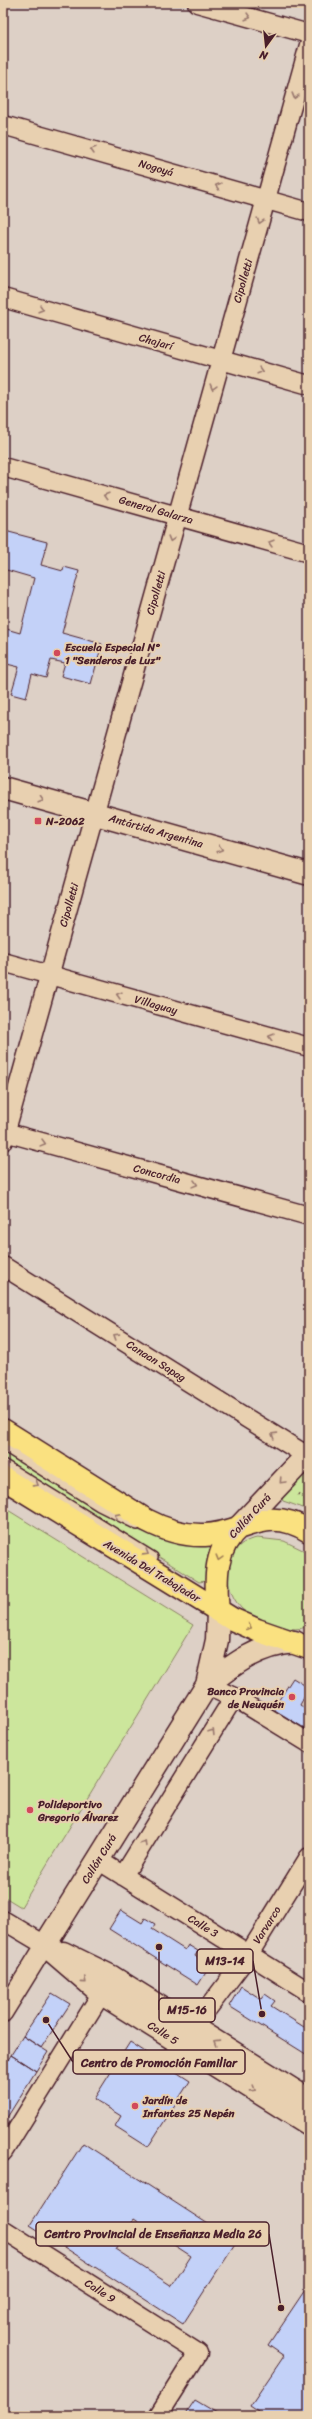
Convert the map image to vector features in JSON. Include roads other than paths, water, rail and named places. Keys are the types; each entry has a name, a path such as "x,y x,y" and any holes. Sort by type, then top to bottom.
{"main road":[{"path":"3,1430 150,1522 173,1531 195,1535 214,1534 258,1521 280,1521 309,1531"},
{"name":"Avenida Del Trabajador","path":"3,1478 218,1611 244,1625 304,1643"},
{"name":"Collón Curá","path":"218,1611 216,1581 218,1558 227,1540 240,1526"}],"street":[{"path":"197,3 309,34"},
{"name":"Cipolletti","path":"4,1137 309,45"},
{"name":"Nogoyá","path":"3,125 309,212"},
{"name":"Chajarí","path":"3,298 309,385"},
{"name":"General Galarza","path":"3,468 309,553"},
{"name":"Antártida Argentina","path":"3,788 309,874"},
{"name":"Villaguay","path":"3,962 309,1048"},
{"name":"Concordia","path":"4,1137 309,1216"},
{"name":"Canaan Sapag","path":"3,1266 308,1455"},
{"name":"Collón Curá","path":"240,1526 308,1455"},
{"name":"Collón Curá","path":"3,2013 207,1685 217,1640 218,1611"},
{"name":"Collón Curá","path":"207,1685 243,1658 255,1652 279,1643 304,1643"},
{"path":"207,1685 234,1697 309,1743"},
{"path":"123,1876 234,1697"},
{"name":"Varvarco","path":"192,2028 249,1954 309,1857"},
{"name":"Calle 3","path":"98,1860 309,1992"},
{"name":"Calle 5","path":"3,1920 45,1945 307,2114"},
{"path":"3,2152 107,1985"},
{"name":"Calle 5","path":"107,1985 192,2028 307,2114"},
{"name":"Calle 9","path":"3,2229 198,2353 158,2416"}],"lane":[{"path":"3,1446 98,1506 124,1520 152,1530 195,1535"},
{"path":"3,1464 159,1562 191,1594"}],"place":[{"name":"Escuela Especial N° 1 \"Senderos de Luz\"","path":"57,653"},
{"name":"N-2062","path":"38,821"},
{"name":"Banco Provincia de Neuquén","path":"292,1697"},
{"name":"Polideportivo Gregorio Álvarez","path":"30,1810"},
{"name":"M15-16","path":"159,1947"},
{"name":"M13-14","path":"262,2014"},
{"name":"Centro de Promoción Familiar","path":"46,2020"},
{"name":"Jardín de Infantes 25 Nepén","path":"135,2106"},
{"name":"Centro Provincial de Enseñanza Media 26","path":"281,2308"}]}
